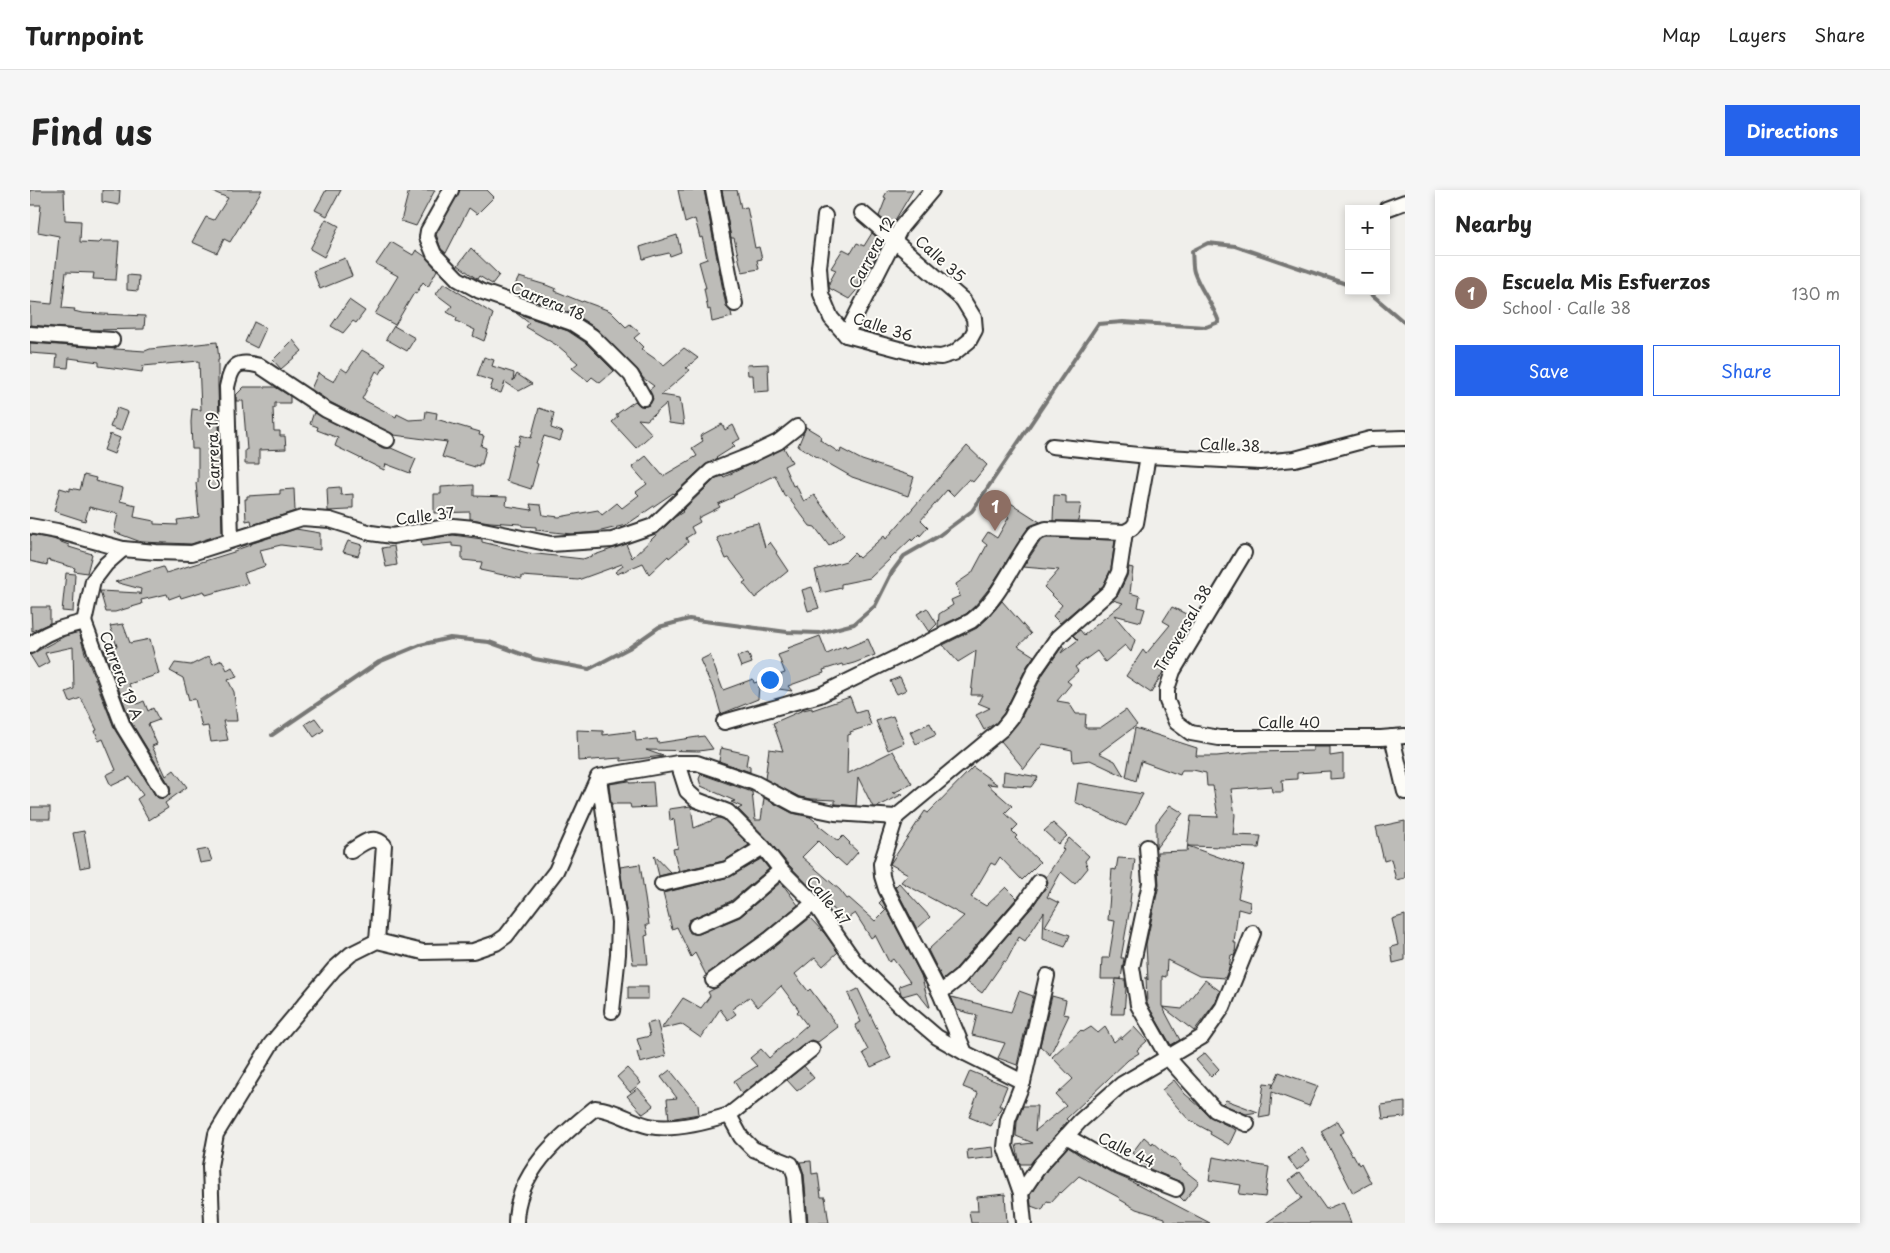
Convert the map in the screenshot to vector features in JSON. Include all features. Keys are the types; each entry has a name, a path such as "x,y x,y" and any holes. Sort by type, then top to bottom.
{"street":[{"name":"Carrera 18","path":"451,190 427,237 434,254 458,280 480,291 572,324 592,336 631,374 644,398"},
{"path":"713,190 735,304"},
{"name":"Carrera 12","path":"846,335 894,239 907,219 932,190"},
{"path":"1390,208 1405,202"},
{"name":"Calle 35","path":"862,213 963,300 974,318 975,330 969,341"},
{"name":"Calle 36","path":"825,216 819,267 821,294 831,318 846,335 925,356 941,357 954,353 969,341"},
{"path":"30,334 112,340"},
{"name":"Carrera 19","path":"231,540 227,387 232,369 237,364 247,363 260,366 326,410 387,440"},
{"name":"Calle 37","path":"30,526 57,531 123,549 192,553 302,518 330,520 371,533 392,536 453,526 474,528 551,544 612,540 653,526 711,471 752,455 778,442 798,427"},
{"name":"Calle 38","path":"1052,446 1148,456 1260,462 1295,459 1370,438 1405,438"},
{"path":"724,722 820,695 971,621 984,611 1036,533 1046,529 1125,532 1132,528 1136,523 1148,456"},
{"path":"965,1053 940,993 886,889 881,864 896,817 1006,723 1034,670 1058,637 1110,590 1119,572 1125,532"},
{"path":"30,646 37,639 52,631 84,622 93,581 106,564 123,549"},
{"name":"Trasversal 38","path":"1176,722 1167,701 1167,689 1173,671 1244,553"},
{"name":"Carrera 19 A","path":"84,622 123,726 162,790"},
{"name":"Calle 40","path":"1176,722 1191,733 1218,738 1399,736"},
{"path":"1399,736 1405,792"},
{"path":"598,778 678,764 697,764 755,783 796,805 835,813 896,817"},
{"name":"Calle 47","path":"678,764 687,791 697,800 728,812 763,847 781,870 814,903 855,962 903,1008 937,1037 1023,1082"},
{"path":"212,1223 210,1166 216,1134 271,1044 334,969 351,954 377,941 424,952 472,951 496,943 506,936 556,871 598,778"},
{"path":"598,778 619,922 618,954 612,1011"},
{"path":"352,851 371,838 384,845 377,941"},
{"path":"662,884 726,869 763,847"},
{"path":"1147,847 1150,883 1132,967 1138,1005 1168,1058 1215,1110 1247,1124"},
{"path":"696,926 736,909 781,870"},
{"path":"940,993 960,977 1026,901 1039,882"},
{"path":"713,980 770,939 814,903"},
{"path":"1021,1193 1040,1165 1066,1136 1122,1084 1202,1037 1224,1007 1253,933"},
{"path":"1024,1223 1021,1193 1005,1147 1008,1120 1023,1082 1047,976"},
{"path":"516,1223 522,1190 533,1167 575,1124 595,1108 603,1108 650,1126 686,1125 713,1120 729,1115 812,1050"},
{"path":"729,1115 741,1137 754,1149 791,1164 795,1175 799,1223"},
{"name":"Calle 44","path":"1066,1136 1118,1166 1176,1189"}],"building":[{"path":"30,190 64,190 65,220 81,221 80,242 119,241 116,280 93,279 94,273 66,272 62,308 75,309 74,311 82,313 145,316 144,329 90,330 30,325 30,302 52,304 59,236 38,232 41,205 30,205"},
{"path":"102,190 120,190 119,205 102,202"},
{"path":"209,190 262,190 230,242 224,239 217,253 192,242 206,217 214,220 228,198"},
{"path":"326,190 341,190 327,216 315,210"},
{"path":"409,190 435,190 416,226 401,221"},
{"path":"460,190 487,190 494,197 477,214 469,208 446,253 441,249 436,234"},
{"path":"678,190 704,190 726,306 731,312 732,317 712,322 699,262 707,259 702,237 700,238 695,219 685,223"},
{"path":"722,190 737,190 741,208 747,207 755,248 759,247 762,259 757,260 759,269 742,272 734,238 731,238"},
{"path":"888,190 913,190 891,227 879,216"},
{"path":"326,219 339,226 324,257 310,249"},
{"path":"872,233 883,243 869,268 857,283 861,285 849,299 829,288 829,283 836,270 831,268 843,249 851,253 857,243 864,246"},
{"path":"677,235 681,252 670,256 669,253 643,259 640,247"},
{"path":"391,242 413,255 416,250 426,257 437,270 428,287 423,282 416,294 414,293 395,325 375,314 398,276 376,264"},
{"path":"471,248 499,275 492,284 479,276 477,279 458,265"},
{"path":"345,258 352,276 320,289 313,271"},
{"path":"127,275 139,276 138,291 127,290"},
{"path":"519,277 546,285 556,289 555,291 582,302 610,311 626,327 630,324 640,333 634,338 643,347 641,349 664,365 684,348 698,358 686,368 690,370 661,395 680,398 684,425 669,423 666,404 647,420 638,419 652,434 636,448 612,422 619,416 616,416 618,413 635,401 640,406 649,405 653,399 649,390 654,386 643,378 637,369 597,329 575,315 511,293"},
{"path":"444,283 493,314 484,341 473,336 475,330 456,321 457,318 447,312 452,306 436,294"},
{"path":"349,300 365,311 356,323 353,321 343,333 331,326"},
{"path":"516,313 568,331 586,343 614,371 600,383 592,377 588,381 572,368 578,363 558,346 526,327 529,323"},
{"path":"254,322 266,328 257,348 245,342"},
{"path":"394,326 415,338 407,351 386,339"},
{"path":"293,340 302,351 281,369 273,360"},
{"path":"217,342 219,360 222,534 191,544 141,542 114,532 118,514 89,507 85,521 54,511 60,488 70,491 70,488 80,490 84,475 96,478 95,481 123,488 120,501 136,505 134,517 154,521 154,524 178,525 177,520 199,517 196,483 198,482 198,449 192,449 191,422 192,409 201,410 199,361 143,366 142,372 99,366 99,362 69,358 68,368 56,367 57,355 30,353 30,343 145,351"},
{"path":"362,350 386,364 380,374 376,371 362,399 396,417 397,414 409,420 425,419 426,411 437,413 436,419 480,432 479,435 484,436 481,446 486,448 482,464 479,464 479,466 475,465 475,467 442,457 447,442 394,435 330,402 311,389 318,373 334,382 341,368 347,372"},
{"path":"484,357 494,360 492,366 514,373 513,381 517,374 532,384 519,391 505,382 501,393 490,390 493,381 477,376"},
{"path":"768,364 769,391 754,392 753,375 748,375 747,365"},
{"path":"244,387 275,387 290,396 290,403 275,403 275,408 273,408 274,431 280,431 280,436 285,436 286,449 259,450 259,464 245,464 245,450 247,450 243,401 236,401 236,395"},
{"path":"117,408 128,412 121,431 110,427"},
{"path":"539,408 554,413 551,428 563,432 560,441 544,436 535,463 538,464 531,489 506,481 514,445 518,446 521,435 531,438"},
{"path":"314,412 383,448 391,448 416,459 410,473 386,464 384,470 335,446 338,438 317,430 318,427 310,424"},
{"path":"722,424 725,430 733,425 740,439 732,443 735,446 705,465 674,494 626,525 597,532 571,534 536,530 536,527 522,526 521,524 470,519 470,512 434,513 434,494 441,494 441,487 474,485 474,496 507,497 506,506 532,510 530,504 541,505 543,515 559,517 598,510 602,515 617,503 622,508 639,495 636,492 647,484 632,467 646,456 663,476 697,456 692,448 703,441 700,436"},
{"path":"806,427 821,436 820,440 840,453 841,449 862,460 914,477 908,496 852,477 798,446"},
{"path":"110,434 120,438 114,454 104,450"},
{"path":"967,446 987,465 973,482 969,479 953,496 947,490 921,520 928,527 920,536 919,534 912,541 911,539 870,578 841,584 841,588 821,593 815,570 846,561 854,553 859,558 884,536 886,539"},
{"path":"784,448 792,462 784,466 793,486 796,485 804,502 814,495 844,535 829,546 815,527 810,526 787,496 785,497 775,475 718,504 720,507 698,518 700,522 691,527 694,533 686,538 688,542 669,558 668,556 649,574 643,563 617,574 615,572 623,566 622,564 578,580 522,576 522,579 480,570 482,562 462,560 462,547 452,546 452,543 422,546 421,540 453,535 482,539 482,542 528,553 583,559 626,544 632,558 675,517 683,512 716,478 724,477"},
{"path":"340,487 341,495 353,494 353,508 349,508 349,510 328,511 327,488"},
{"path":"294,489 295,511 252,525 251,520 246,521 245,499 247,499 247,496 280,494 280,490"},
{"path":"1054,495 1066,496 1066,504 1081,504 1078,521 1053,521"},
{"path":"1009,502 1040,522 1028,528 991,586 975,606 966,614 938,627 939,614 953,605 951,600 960,596 956,584 972,573 987,545 982,541 988,532 997,538 1009,517 1003,512"},
{"path":"758,523 765,547 770,542 788,571 755,598 743,583 746,581 729,558 726,559 717,538 744,526"},
{"path":"296,529 320,533 320,550 281,545 260,550 265,566 244,573 248,583 206,595 204,591 181,598 180,595 169,599 167,594 141,600 142,604 115,612 106,612 100,591 139,593 140,595 141,589 115,582 163,567 166,573 237,551 250,544"},
{"path":"30,535 53,539 69,545 69,547 92,554 87,573 74,571 75,568 48,560 47,565 30,561"},
{"path":"1047,538 1115,540 1111,569 1103,586 1060,623 1053,616 1062,605 1044,587 1059,570 1023,567 1041,540"},
{"path":"348,541 362,545 358,556 343,552"},
{"path":"394,546 397,565 386,567 382,548"},
{"path":"1129,567 1133,568 1130,593 1140,596 1138,607 1145,609 1141,622 1114,615 1135,640 1131,652 1125,645 1105,662 1097,651 1075,667 1078,671 1067,681 1071,684 1057,701 1069,703 1076,714 1086,714 1085,728 1100,728 1126,710 1137,725 1099,753 1115,761 1124,776 1090,760 1073,762 1072,750 1043,744 1024,769 1001,741 1019,722 1043,674 1063,645 1065,647 1061,653 1078,640 1073,635 1080,630 1084,635 1123,603 1113,600 1118,595"},
{"path":"66,573 75,574 73,612 62,611"},
{"path":"812,587 819,608 808,611 802,590"},
{"path":"1002,601 1031,634 1018,646 1034,656 1027,666 1004,713 996,723 984,730 976,715 990,708 978,703 982,695 971,695 976,651 958,662 943,645 977,628"},
{"path":"31,607 50,607 50,623 32,631"},
{"path":"1172,607 1194,618 1151,693 1126,676 1143,650 1146,654 1170,625 1163,621"},
{"path":"927,608 937,624 929,632 917,614"},
{"path":"123,624 130,643 150,639 159,674 129,684 137,704 144,701 148,711 153,708 159,720 148,724 157,744 152,746 166,776 174,770 187,787 165,803 168,808 149,820 137,799 143,795 130,777 111,786 106,775 116,770 103,739 99,741 95,731 97,730 81,698 70,702 66,692 74,689 73,647 45,653 49,662 38,668 30,655 65,636 79,632 85,653 115,730 155,795 158,798 166,798 170,794 170,786 131,722 104,650 117,646 110,626"},
{"path":"820,636 827,654 868,639 875,655 854,663 843,666 842,664 823,670 824,673 788,686 792,691 759,686 758,699 721,714 715,693 700,660 710,655 723,690 753,679 754,683 785,673 778,655 789,651 788,648"},
{"path":"748,653 752,663 741,667 737,657"},
{"path":"209,656 213,664 222,660 227,670 232,667 237,677 228,680 234,692 237,721 223,721 228,740 211,742 208,726 202,727 195,699 189,700 183,678 170,671 175,663 191,665"},
{"path":"900,677 906,690 897,694 890,681"},
{"path":"850,697 856,713 866,710 871,725 850,732 851,734 848,735 847,774 893,751 912,784 893,793 903,794 877,807 873,807 858,777 856,806 835,804 835,800 799,797 765,779 769,749 783,751 773,723 803,710 812,708 812,710"},
{"path":"893,716 904,743 888,750 876,721"},
{"path":"315,718 324,730 314,737 305,724"},
{"path":"930,723 936,735 916,744 910,732"},
{"path":"1135,728 1197,748 1196,756 1217,756 1251,752 1313,751 1313,747 1330,747 1330,756 1343,754 1343,778 1330,779 1330,771 1297,773 1297,779 1282,780 1283,792 1272,792 1271,786 1231,789 1235,815 1233,835 1261,836 1259,848 1188,846 1244,866 1238,898 1250,902 1249,912 1238,909 1234,943 1236,943 1235,953 1234,956 1231,955 1225,978 1199,976 1167,960 1166,977 1162,976 1162,1006 1180,1040 1171,1045 1147,1004 1146,944 1159,885 1157,852 1187,851 1191,816 1218,817 1213,786 1207,786 1206,773 1182,770 1180,775 1141,761 1136,781 1126,777"},
{"path":"577,730 603,731 603,735 635,731 636,741 657,739 658,743 704,736 713,749 699,751 646,750 663,756 621,761 621,758 578,761"},
{"path":"721,748 748,754 746,765 750,766 750,772 719,761"},
{"path":"973,767 998,785 987,784 1012,806 1005,813 1018,825 1012,831 1017,836 1015,838 1040,862 1022,880 1000,857 995,865 991,863 971,897 986,906 1006,887 1017,898 954,971 943,980 928,950 964,916 901,882 908,874 890,864 925,811 928,813"},
{"path":"1004,771 1038,777 1031,787 1003,785"},
{"path":"701,774 752,792 755,820 761,820 764,798 792,813 810,817 838,841 843,836 850,843 858,852 846,866 818,841 802,857 840,890 847,899 849,898 875,921 886,910 879,903 882,900 921,975 930,1007 917,992 903,996 901,994 899,986 910,982 893,959 889,962 875,935 871,938 855,913 842,922 824,897 822,898 818,895 738,809 742,807 731,802 735,801 701,786 699,779"},
{"path":"629,781 629,783 653,782 655,807 631,808 630,804 611,804 609,784"},
{"path":"1078,783 1143,794 1126,826 1075,802"},
{"path":"1170,805 1183,813 1156,848 1156,823"},
{"path":"691,806 694,828 718,818 723,819 749,845 724,861 679,871 673,849 678,848 674,819 670,820 669,809"},
{"path":"31,807 50,807 50,819 31,819"},
{"path":"1405,821 1405,878 1396,880 1391,859 1384,861 1376,827"},
{"path":"1053,823 1067,836 1058,844 1044,831"},
{"path":"84,831 90,866 80,868 73,833"},
{"path":"1069,838 1089,856 1085,861 1088,868 1075,884 1061,872 1047,897 1059,903 1045,926 1070,935 1065,947 1043,939 1044,912 1025,941 1019,937 1006,962 1004,961 982,993 967,982 1033,906 1046,887 1048,882 1046,877 1064,850 1062,848"},
{"path":"208,849 212,861 200,863 197,851"},
{"path":"654,855 671,873 659,876"},
{"path":"1118,858 1135,859 1131,902 1121,958 1124,958 1121,979 1101,979 1102,958 1109,958 1115,921 1108,920 1112,869 1116,870"},
{"path":"761,859 769,869 731,901 689,920 687,925 690,933 699,934 740,917 781,882 798,905 765,932 706,975 695,953 691,957 677,927 672,929 663,893 729,877"},
{"path":"640,864 649,925 646,925 648,935 645,936 648,964 633,964 620,867"},
{"path":"899,883 930,917 917,929 895,887"},
{"path":"1405,915 1405,960 1393,963 1391,947 1398,945 1392,919"},
{"path":"810,918 838,952 823,966 815,957 795,974 808,991 810,989 838,1027 818,1042 811,1040 807,1042 742,1094 734,1081 757,1066 750,1058 761,1049 769,1058 807,1025 797,1012 799,1010 781,986 758,1007 749,997 732,1009 736,1014 728,1020 720,1009 701,1038 681,1024 661,1029 683,998 701,1008 710,996 708,992 718,987 775,946"},
{"path":"1116,979 1125,980 1124,1014 1111,1014"},
{"path":"1205,980 1220,991 1215,1003 1194,1031 1163,1007 1182,1009"},
{"path":"628,987 648,987 648,999 628,999"},
{"path":"858,989 891,1058 871,1067 863,1053 868,1050 855,1025 861,1022 848,994"},
{"path":"1019,991 1033,996 1017,1065 998,1058 1005,1043 972,1035 977,1015 957,1010 951,997 1011,1012"},
{"path":"1052,996 1066,1000 1063,1014 1069,1015 1050,1055 1040,1046"},
{"path":"657,1021 666,1056 640,1063 637,1052 641,1051 637,1039 650,1036 647,1024"},
{"path":"1091,1027 1098,1033 1105,1027 1114,1042 1121,1036 1121,1039 1134,1027 1147,1041 1137,1050 1139,1053 1128,1060 1066,1119 1068,1121 1030,1164 1020,1164 1016,1145 1033,1143 1016,1136 1017,1122 1023,1106 1037,1106 1035,1131 1066,1106 1056,1095 1073,1079 1052,1057 1081,1030 1083,1032"},
{"path":"1205,1053 1219,1069 1211,1077 1196,1060"},
{"path":"804,1066 814,1078 797,1091 787,1080"},
{"path":"627,1068 641,1083 630,1092 617,1077"},
{"path":"670,1070 698,1105 699,1114 669,1119 667,1099 677,1098 661,1077"},
{"path":"970,1071 1007,1086 999,1106 1002,1106 991,1126 969,1117 978,1093 963,1087"},
{"path":"1279,1072 1318,1086 1309,1106 1272,1092 1270,1116 1259,1118 1264,1083 1273,1084 1272,1088"},
{"path":"1174,1080 1185,1094 1209,1116 1236,1130 1229,1145 1189,1120 1162,1090"},
{"path":"638,1088 654,1106 643,1114 627,1096"},
{"path":"1226,1100 1258,1112 1246,1114 1222,1104"},
{"path":"1405,1102 1405,1117 1383,1119 1381,1105"},
{"path":"1338,1121 1344,1132 1340,1134 1359,1165 1361,1163 1371,1183 1353,1193 1321,1131"},
{"path":"1144,1137 1172,1157 1181,1165 1180,1167 1199,1182 1184,1201 1180,1197 1184,1192 1183,1183 1150,1169 1132,1153"},
{"path":"993,1147 994,1157 968,1160 967,1150"},
{"path":"1068,1147 1087,1160 1210,1223 1170,1223 1165,1221 1165,1218 1136,1209 1120,1198 1079,1176 1051,1202 1047,1201 1042,1210 1031,1206 1030,1195 1047,1170"},
{"path":"1302,1148 1310,1160 1297,1170 1288,1158"},
{"path":"1213,1157 1269,1167 1265,1197 1239,1194 1241,1185 1209,1180"},
{"path":"811,1161 812,1174 818,1173 821,1197 825,1197 829,1223 808,1223 804,1174 800,1162"},
{"path":"1300,1172 1326,1209 1343,1202 1351,1223 1266,1223 1302,1198 1289,1180"},
{"path":"1005,1194 1007,1223 971,1223 969,1211 978,1211 977,1197"}],"waterway":[{"path":"272,735 379,662 420,645 450,638 489,642 535,659 589,669 629,648 659,627 689,619 787,632 819,633 854,624 875,606 892,572 904,556 937,537 972,511 1098,324 1123,322 1206,327 1219,322 1194,272 1192,251 1208,243 1235,246 1345,284"},
{"path":"1372,295 1405,323"}],"place":[{"name":"Escuela Mis Esfuerzos","path":"995,531"}]}
